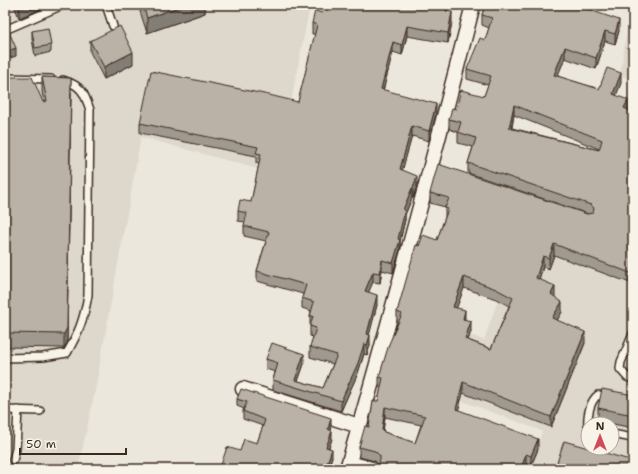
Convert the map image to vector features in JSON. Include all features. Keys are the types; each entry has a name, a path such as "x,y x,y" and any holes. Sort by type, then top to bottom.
{"street":[{"path":"372,469 348,466 435,167 473,5"},
{"path":"243,389 359,426"}],"lane":[{"path":"5,30 63,5"},
{"path":"106,5 113,26"},
{"path":"5,78 64,80 76,84 85,95 90,110 88,295 84,317 77,337 67,353 43,357 5,358"},
{"path":"633,334 621,362 620,369 627,377 633,379"},
{"path":"588,416 593,398 598,395 618,398"},
{"path":"5,410 40,411"},
{"path":"13,460 16,449 18,410"},
{"path":"620,436 633,438"}],"shaded area":[{"path":"5,5 310,5 277,174 141,137 94,396 78,469 5,469"},
{"path":"631,5 633,5 633,81 620,75"},
{"path":"633,174 633,469 532,469 542,431 417,384 438,324 484,340 537,188"}],"building":[{"path":"143,5 184,5 147,18"},
{"path":"324,5 447,5 446,11 452,12 448,33 407,26 402,45 393,42 381,89 436,104 429,131 412,126 400,169 417,176 403,210 405,210 398,239 400,240 393,263 382,260 380,273 373,272 365,291 377,295 367,334 370,335 367,345 364,344 358,363 341,401 273,380 278,363 266,359 272,343 304,354 295,380 323,388 337,355 310,347 316,328 310,326 313,316 310,316 314,302 302,298 306,285 257,271 269,232 244,226 247,213 238,211 240,200 251,202 261,154 256,153 258,147 140,123 151,71 298,102 317,25 312,23 315,11 322,13"},
{"path":"485,5 578,5 619,20 615,34 605,31 596,58 565,47 554,75 599,89 607,68 621,73 613,94 628,100 624,108 633,112 633,274 554,244 549,258 543,256 536,278 555,286 551,294 562,302 552,318 585,332 551,417 463,382 456,409 538,439 531,456 526,454 521,469 377,469 380,456 375,451 359,447 365,426 369,427 373,401 378,401 383,378 379,377 389,344 402,314 397,312 416,245 419,246 423,235 437,240 448,209 445,208 449,198 430,193 438,164 587,214 593,213 594,208 591,205 468,163 476,138 458,132 461,122 449,119 452,108 456,109 461,90 484,96 491,76 467,69 480,38 485,40 492,18 482,15","holes":["514,105 602,140 599,150 509,128","464,277 496,289 513,298 491,349 465,339 471,321 463,319 465,310 453,307","385,407 425,416 415,443 382,430"]},
{"path":"120,26 133,52 104,67 90,41"},
{"path":"48,28 51,45 35,48 32,31"},
{"path":"9,32 16,48 5,52 5,34"},
{"path":"633,51 633,65 630,64"},
{"path":"5,77 32,77 43,102 47,101 42,77 71,78 67,328 64,334 5,333"},
{"path":"241,389 331,418 328,429 332,431 326,447 332,449 325,469 220,468 227,447 240,451 244,439 257,443 265,420 243,411 247,402 237,399"},
{"path":"602,389 633,395 633,415 598,408"},
{"path":"564,441 580,446 580,456 616,456 633,461 633,469 555,469"}]}
